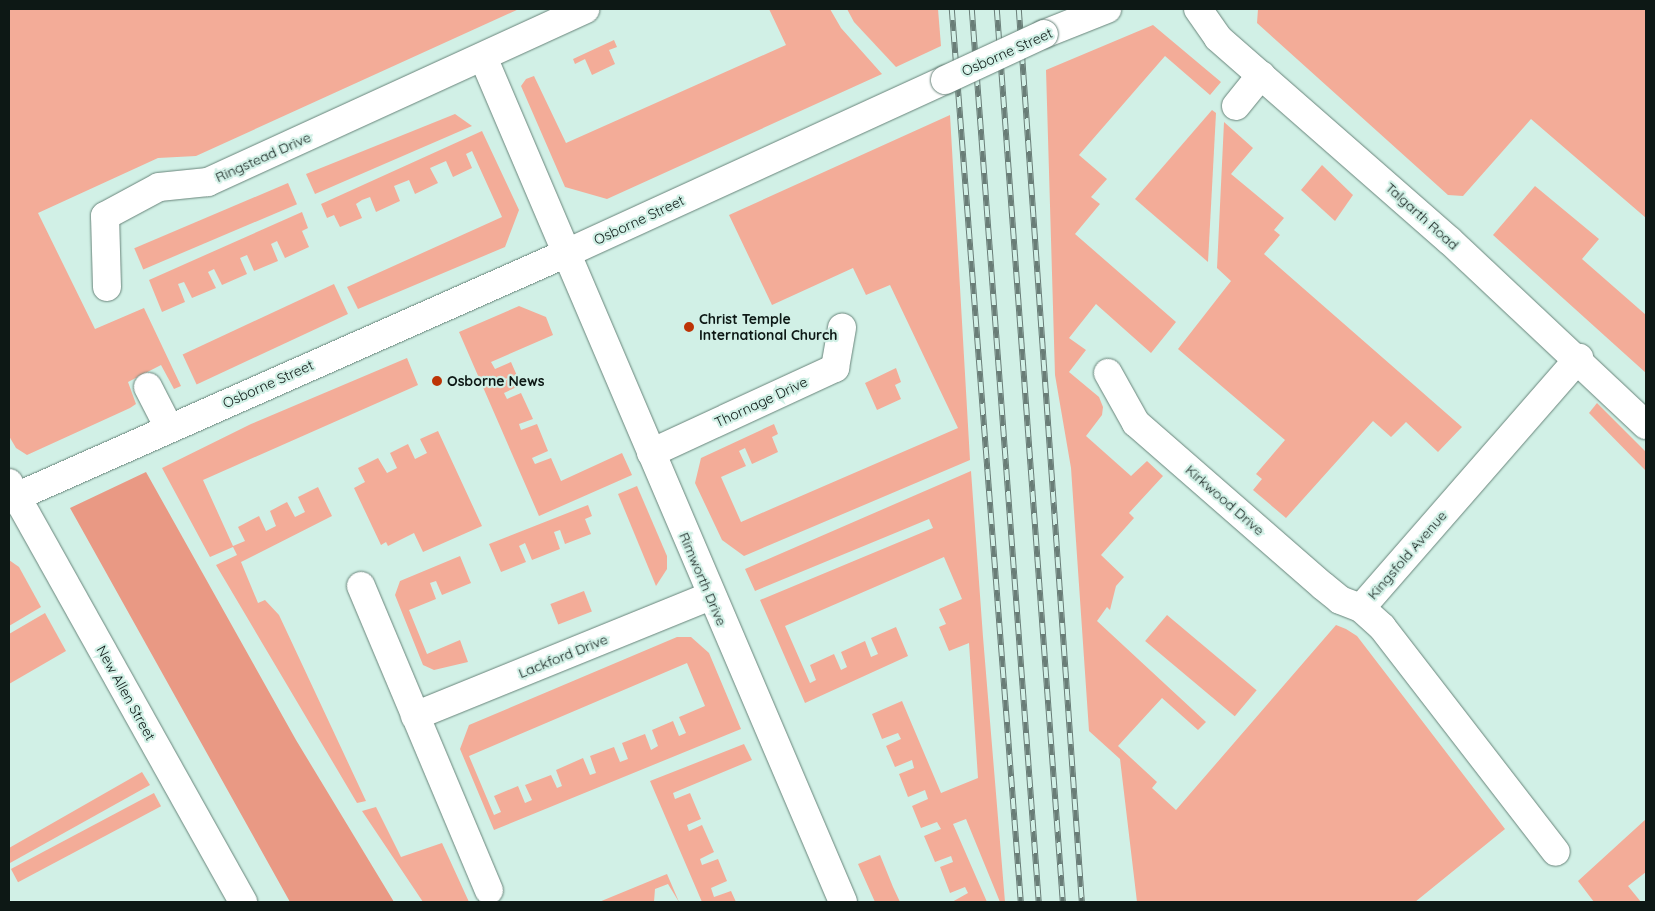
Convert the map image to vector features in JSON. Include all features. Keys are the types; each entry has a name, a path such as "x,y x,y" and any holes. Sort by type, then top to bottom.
{"street":[{"name":"Ringstead Drive","path":"107,287 105,216 159,187 208,182 585,9"},
{"name":"Osborne Street","path":"11,493 169,428 567,254 1044,34 1105,9"},
{"name":"Talgarth Road","path":"1198,9 1218,38 1579,358 1646,425"},
{"path":"483,57 567,254"},
{"path":"1236,106 1261,75"},
{"name":"Rimworth Drive","path":"567,254 710,596 843,902"},
{"name":"Thornage Drive","path":"651,453 835,368 842,328"},
{"name":"Kingsfold Avenue","path":"1556,852 1382,627 1361,608 1579,358"},
{"name":"Kirkwood Drive","path":"1108,373 1136,423 1329,591 1361,608"},
{"path":"148,387 169,428"},
{"name":"New Allen Street","path":"11,493 244,902"},
{"path":"360,586 490,890"},
{"name":"Lackford Drive","path":"415,716 710,596"}],"shaded area":[{"path":"9,9 519,9 196,156 158,158 38,213 95,329 144,308 181,386 174,389 161,365 128,382 136,404 27,455 16,448 9,436"},
{"path":"769,9 830,9 841,28 882,74 607,199 565,187 521,86 526,79 534,76 566,143 786,45"},
{"path":"847,9 938,9 941,46 896,67 854,22"},
{"path":"1258,9 1646,9 1646,218 1531,119 1463,196 1448,195 1257,23"},
{"path":"1153,25 1221,82 1210,95 1165,56 1079,155 1107,179 1091,197 1100,204 1075,234 1176,322 1151,353 1096,304 1069,338 1086,350 1069,372 1099,397 1103,407 1102,415 1086,436 1131,476 1147,461 1163,476 1129,513 1134,518 1101,555 1124,577 1116,586 1110,610 1107,607 1097,621 1206,722 1198,730 1162,698 1118,746 1157,782 1152,788 1176,810 1336,625 1346,629 1357,636 1505,829 1415,902 1137,902 1120,759 1089,731 1071,468 1055,375 1046,70"},
{"path":"614,40 617,47 609,50 615,64 592,75 585,59 575,64 573,59"},
{"path":"1212,110 1216,113 1208,262 1135,199"},
{"path":"455,114 472,126 315,194 306,174"},
{"path":"950,115 970,460 744,556 722,540 695,483 701,458 774,424 778,434 772,437 778,452 752,464 745,448 739,451 746,466 721,477 741,522 958,428 890,285 866,295 853,268 772,305 729,215"},
{"path":"1224,122 1253,148 1231,174 1284,218 1274,230 1280,235 1264,254 1462,427 1438,452 1406,422 1391,437 1373,421 1286,518 1253,490 1262,479 1256,474 1285,440 1178,349 1231,281 1217,268"},
{"path":"482,131 519,210 505,247 358,309 347,287 502,217 472,151 466,154 472,168 453,177 446,161 430,168 438,183 415,194 409,180 394,186 400,201 376,212 370,197 362,200 356,204 362,218 340,227 334,215 327,218 321,204"},
{"path":"1322,165 1353,195 1335,221 1301,190"},
{"path":"288,183 297,204 143,269 134,248"},
{"path":"1535,186 1599,239 1582,259 1646,315 1646,373 1493,235"},
{"path":"302,212 308,228 302,231 309,247 285,258 277,241 271,244 278,261 254,271 247,255 240,258 247,274 222,285 214,269 208,272 216,288 192,298 184,282 178,284 185,302 162,312 149,280"},
{"path":"334,284 348,314 197,384 183,355"},
{"path":"519,306 546,317 553,335 491,362 495,369 511,362 521,385 504,393 507,399 521,393 533,419 519,424 521,430 537,424 548,451 532,458 535,464 551,458 561,481 622,453 632,475 539,516 459,332"},
{"path":"407,358 418,385 203,480 233,546 245,541 238,527 259,516 266,531 276,526 270,511 287,502 295,517 305,512 298,497 318,487 332,516 241,562 258,603 265,600 279,615 366,801 357,803 216,565 237,555 233,547 210,557 162,468 251,424"},
{"path":"896,368 901,382 895,385 901,399 877,410 865,383"},
{"path":"1597,403 1646,452 1646,471 1589,413"},
{"path":"438,431 482,526 423,552 414,533 388,546 386,542 381,545 354,488 365,482 358,468 378,458 387,473 397,468 390,453 408,444 415,459 427,453 420,439"},
{"path":"971,471 1005,902 1000,902 966,819 953,824 987,902 952,902 968,893 965,887 950,893 940,867 953,862 951,856 935,862 924,836 941,829 937,822 921,828 912,806 928,799 925,790 908,797 899,774 914,768 912,760 895,767 886,746 901,739 898,733 882,739 872,714 902,701 941,793 978,778 969,643 949,651 939,627 946,624 939,609 962,599 944,557 785,626 810,683 816,680 810,665 834,654 841,670 847,667 841,652 865,641 871,657 878,654 871,638 896,627 908,656 805,703 760,600 933,528 929,519 755,591 745,569"},
{"path":"146,472 296,740 394,902 290,902 70,508"},
{"path":"637,486 667,556 667,569 656,586 618,494"},
{"path":"588,505 592,516 585,519 591,534 565,544 560,530 554,532 560,549 532,560 525,543 519,546 526,562 501,572 489,544"},
{"path":"460,556 471,583 442,595 436,581 430,583 436,599 409,610 427,654 460,640 468,662 434,670 423,665 395,595 400,581"},
{"path":"9,560 19,567 41,607 9,626"},
{"path":"584,591 592,612 558,624 550,604"},
{"path":"45,613 66,651 9,684 9,634"},
{"path":"1167,615 1257,690 1235,716 1145,641"},
{"path":"677,637 691,637 709,653 741,729 494,830 460,749 469,725","holes":["687,663 705,706 679,717 686,733 679,736 673,721 652,730 658,746 651,750 645,734 622,743 628,759 620,762 614,747 590,756 596,773 590,775 583,758 556,770 562,786 557,788 551,775 525,785 532,800 525,803 518,786 494,796 501,812 494,815 469,756"]},
{"path":"744,744 752,760 673,793 675,799 690,793 701,819 687,825 689,831 702,825 714,852 700,859 702,865 718,859 727,881 711,888 714,897 731,891 736,902 702,902 650,781"},
{"path":"142,772 150,785 10,863 9,848"},
{"path":"154,793 161,806 18,882 11,869"},
{"path":"376,807 401,857 442,843 469,902 423,902 362,811"},
{"path":"1646,819 1646,872 1628,886 1641,902 1594,902 1578,881"},
{"path":"880,855 900,902 875,902 858,864"},
{"path":"667,874 679,902 668,884 655,889 654,902 599,902"}],"railway":[{"path":"952,9 1021,902"},
{"path":"972,9 1039,902"},
{"path":"997,9 1063,902"},
{"path":"1019,9 1082,902"}],"place":[{"name":"Christ Temple International Church","path":"689,327"},
{"name":"Osborne News","path":"437,381"}]}
